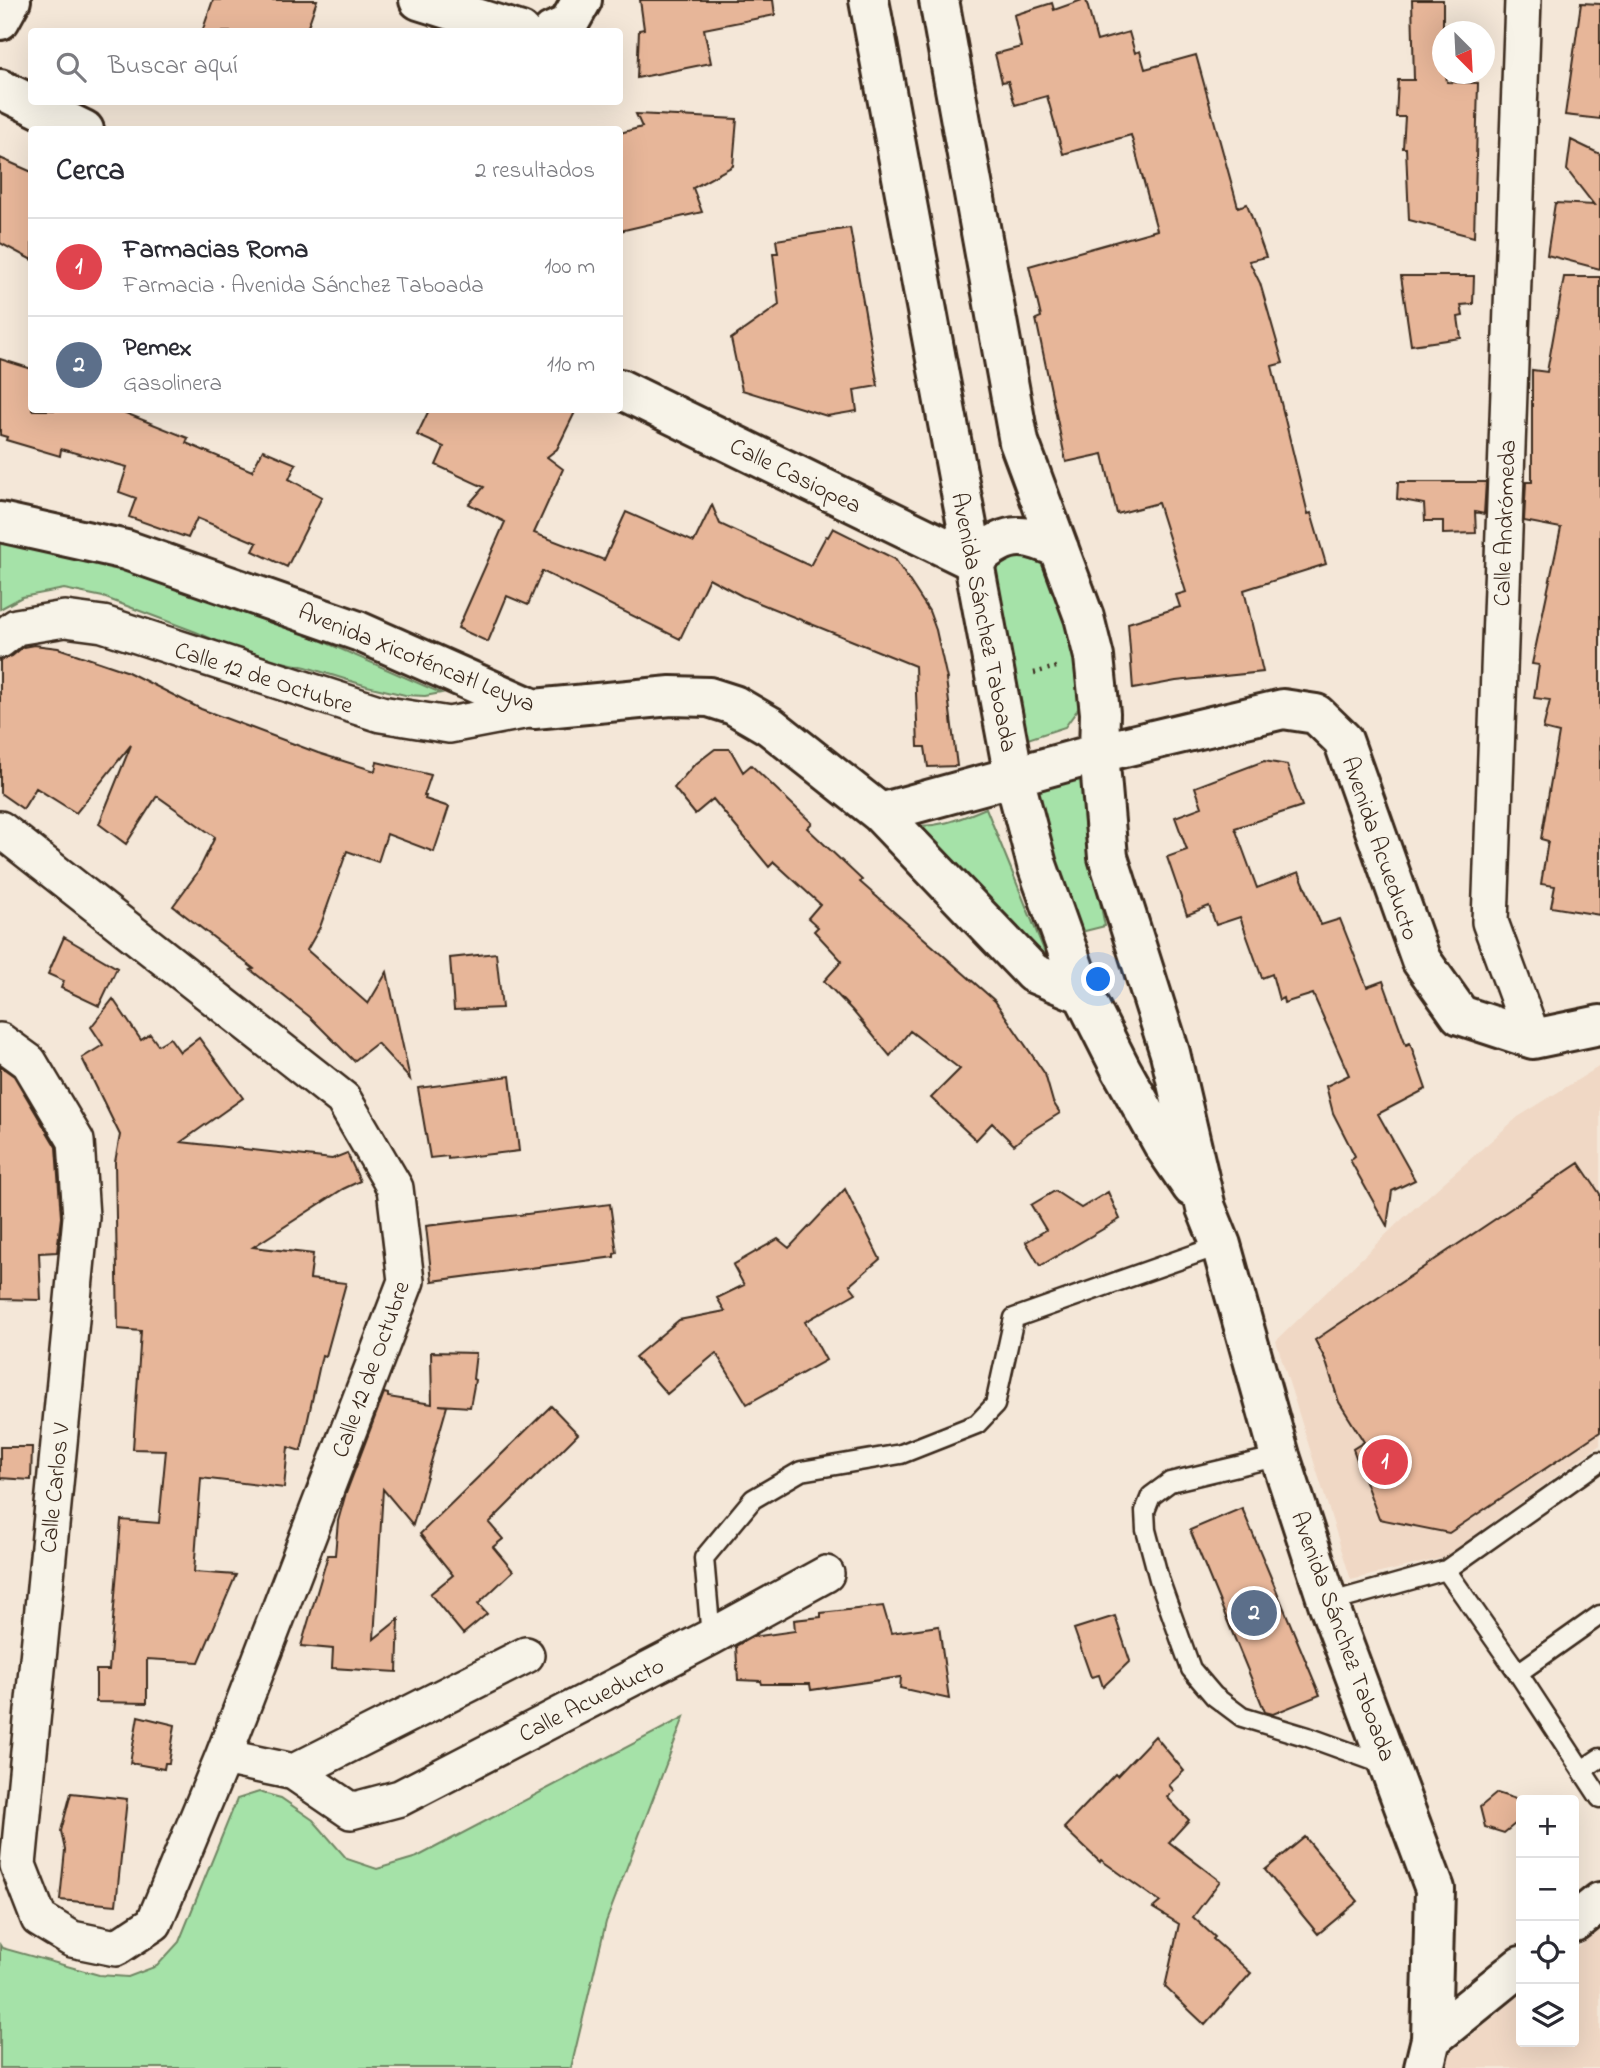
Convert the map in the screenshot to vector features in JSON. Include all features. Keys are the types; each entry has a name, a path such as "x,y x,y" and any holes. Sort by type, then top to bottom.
{"main road":[{"path":"0,19 11,0"},
{"path":"419,0 508,28"},
{"path":"561,28 568,25 582,0"},
{"name":"Avenida Sánchez Taboada","path":"869,0 1014,777 1037,865 1083,994 1158,1135 1206,1208"},
{"name":"Avenida Sánchez Taboada","path":"939,0 1019,442 1084,617 1094,657 1108,857 1170,1052 1206,1208 1221,1245 1280,1456 1328,1603 1435,1889 1427,2054"},
{"path":"0,89 28,103"},
{"path":"33,105 77,126"},
{"name":"Calle Casiopea","path":"623,390 973,561"},
{"name":"Avenida Xicoténcatl Leyva","path":"0,522 126,550 358,631 534,709 671,696 709,697 734,705 770,726 880,813 1033,973 1083,994"},
{"path":"973,561 991,545 1014,537 1038,538 1059,549"},
{"name":"Avenida Acueducto","path":"1014,777 1099,753 1283,709 1316,713 1343,740 1421,960 1460,1015 1533,1039"},
{"path":"880,813 1014,777"},
{"path":"1533,1039 1600,1025"},
{"path":"1576,1921 1600,1902"},
{"path":"1427,2054 1516,1971"}],"street":[{"name":"Calle Andrómeda","path":"1522,0 1490,922 1533,1039"},
{"name":"Calle 12 de Octubre","path":"0,640 16,627 65,619 103,624 381,715 449,724 534,709"},
{"name":"Calle 12 de Octubre","path":"0,829 343,1099 395,1188 406,1281 223,1757 154,1923 116,1948 72,1939"},
{"name":"Calle Carlos V","path":"0,1041 29,1062 76,1141 80,1217 18,1865 39,1919 72,1939"},
{"name":"Calle Acueducto","path":"294,1772 351,1811 400,1798 826,1574"},
{"path":"223,1757 294,1772 526,1655"}],"lane":[{"path":"710,1637 704,1558 753,1499 801,1471 901,1454 977,1424 995,1405 1014,1318 1221,1245"},
{"path":"1280,1456 1170,1482 1151,1496 1145,1511 1146,1530 1159,1579 1191,1670 1214,1696 1242,1717 1308,1737 1391,1768"},
{"path":"1328,1603 1446,1570 1600,1461"},
{"path":"1446,1570 1600,1798"},
{"path":"1518,1673 1600,1615"},
{"path":"1582,1770 1600,1758"}],"path":[{"path":"996,683 1094,657"}],"shaded area":[{"path":"1600,1066 1600,1445 1443,1558 1351,1580 1276,1341 1400,1221 1518,1117"},
{"path":"1600,1930 1600,2068 1446,2068 1451,2052 1516,1999 1516,2047 1579,2047 1579,1947"}],"green space":[{"path":"0,533 98,558 231,601 441,693 425,696 405,695 306,667 249,655 103,597 64,589 22,597 0,609"},
{"path":"1010,554 1039,558 1051,569 1083,687 1078,709 1065,727 1028,739 1021,734 990,565"},
{"path":"1079,769 1083,781 1084,825 1105,926 1077,933 1061,892 1037,788"},
{"path":"986,808 1046,955 1041,959 905,825 927,826 947,822"},
{"path":"684,1717 606,1922 571,2068 0,2068 0,1945 2,1948 99,1975 128,1977 157,1966 179,1942 237,1799 259,1792 281,1798 313,1820 347,1859 377,1869 417,1857"}],"building":[{"path":"213,0 317,0 307,28 203,28"},
{"path":"640,0 773,0 775,15 704,29 711,63 637,78 639,30 644,29"},
{"path":"1086,0 1097,41 1129,32 1135,53 1140,51 1145,69 1196,55 1238,207 1247,204 1266,257 1249,261 1260,283 1283,363 1272,366 1308,514 1311,513 1326,564 1244,590 1263,672 1176,681 1133,689 1128,623 1180,607 1176,595 1186,592 1158,503 1117,514 1103,454 1066,462 1036,319 1041,317 1029,266 1157,230 1131,135 1063,154 1047,96 1015,105 1008,81 1002,82 995,54 1021,47 1014,15 1052,3 1054,10"},
{"path":"1412,0 1443,0 1443,21 1432,21 1432,84 1478,84 1474,237 1409,220 1406,148 1403,148 1405,117 1396,117 1398,80 1414,80"},
{"path":"1581,3 1600,4 1600,119 1565,115"},
{"path":"636,114 737,119 733,166 693,188 702,212 623,230 623,132 642,127"},
{"path":"1571,140 1600,154 1600,269 1547,255 1555,203 1594,205 1567,170"},
{"path":"0,158 28,170 28,258 0,243"},
{"path":"850,228 878,386 854,390 857,411 827,416 742,390 731,339 779,305 773,253 778,253 776,240"},
{"path":"1401,276 1474,276 1473,304 1461,305 1463,316 1458,317 1461,338 1411,345"},
{"path":"1564,277 1600,277 1600,915 1551,907 1555,886 1541,884 1548,841 1541,839 1559,733 1543,729 1550,700 1534,698 1539,665 1532,664 1561,528 1524,521 1526,482 1532,482 1532,370 1547,372"},
{"path":"0,359 28,368 28,413 126,413 188,438 186,443 252,471 263,450 296,464 289,479 322,497 287,567 253,551 257,543 197,518 188,538 129,517 136,498 119,492 127,467 61,449 60,456 6,440 7,437 0,435"},
{"path":"428,413 575,413 557,449 547,457 563,469 534,533 604,560 626,512 694,542 712,505 720,524 810,566 833,528 895,559 929,611 936,630 947,679 957,766 928,767 925,747 918,747 915,666 742,596 709,578 680,639 542,571 528,605 507,596 488,642 458,628 505,522 469,504 484,487 436,465 444,447 417,435"},
{"path":"1398,482 1486,482 1484,514 1475,512 1476,533 1443,534 1443,521 1425,521 1424,504 1397,499"},
{"path":"34,645 58,648 126,671 201,709 318,753 375,771 377,762 431,775 425,799 449,807 434,852 387,834 378,862 347,851 320,927 307,950 368,1004 387,972 410,1079 377,1043 354,1061 310,1017 251,970 254,969 173,906 198,872 215,837 157,796 126,844 99,824 131,745 76,813 36,788 23,809 0,793 0,660 12,656 23,647"},
{"path":"715,749 730,749 743,772 751,765 812,823 807,828 862,880 860,882 995,1001 1045,1074 1053,1102 1060,1113 1014,1145 992,1123 976,1140 931,1098 960,1069 910,1031 890,1056 824,981 842,961 814,931 818,927 808,918 820,904 774,862 769,867 713,799 695,814 674,788 693,766"},
{"path":"1264,761 1287,765 1302,806 1235,828 1257,888 1299,872 1321,925 1340,919 1367,987 1383,981 1406,1045 1410,1043 1426,1089 1378,1114 1415,1180 1392,1191 1387,1226 1350,1160 1355,1156 1333,1113 1326,1086 1349,1075 1313,994 1284,1003 1283,998 1279,1000 1272,974 1262,978 1240,917 1216,925 1209,906 1187,915 1167,857 1187,850 1175,817 1202,807 1195,787"},
{"path":"64,937 117,968 99,1006 61,988 64,981 48,974"},
{"path":"496,953 502,1008 454,1010 450,958"},
{"path":"113,999 141,1040 150,1034 158,1045 170,1038 180,1052 199,1038 243,1098 181,1142 332,1159 347,1153 360,1181 343,1189 253,1247 313,1254 310,1279 346,1283 326,1356 322,1355 301,1451 288,1447 284,1488 201,1478 194,1572 236,1575 199,1662 147,1659 147,1703 96,1702 96,1670 109,1670 121,1520 159,1523 166,1450 133,1449 141,1331 118,1329 115,1162 120,1135 82,1058 103,1045 91,1027"},
{"path":"0,1066 14,1076 56,1147 61,1217 57,1252 39,1253 41,1300 0,1299"},
{"path":"510,1076 519,1151 448,1159 448,1156 430,1158 418,1088"},
{"path":"1579,1163 1600,1194 1600,1432 1449,1533 1379,1519 1353,1449 1364,1442 1339,1402 1325,1359 1315,1340"},
{"path":"845,1189 880,1259 850,1285 856,1293 805,1322 826,1360 747,1404 716,1353 667,1394 635,1357 679,1320 725,1311 717,1298 744,1285 733,1265 778,1239 789,1248"},
{"path":"1055,1191 1081,1208 1108,1192 1120,1219 1040,1266 1026,1242 1046,1230 1031,1205"},
{"path":"610,1204 617,1253 614,1257 432,1281 426,1226"},
{"path":"431,1352 476,1353 475,1380 470,1407 439,1405 447,1406 413,1525 383,1489 374,1639 399,1619 397,1672 332,1668 333,1649 301,1646 328,1555 335,1555 338,1521 345,1496 384,1393 388,1394 388,1397 432,1404"},
{"path":"551,1406 578,1434 489,1523 503,1539 493,1547 513,1571 478,1604 487,1614 463,1634 430,1594 453,1575 420,1534"},
{"path":"0,1447 32,1447 31,1480 0,1478"},
{"path":"1242,1508 1320,1695 1273,1714 1265,1712 1190,1530"},
{"path":"883,1606 891,1633 939,1626 949,1699 900,1688 901,1677 811,1690 810,1684 762,1684 761,1681 738,1680 736,1646 752,1637 795,1631 794,1620 821,1617 821,1613"},
{"path":"1115,1616 1130,1661 1103,1687 1099,1675 1091,1677 1074,1629"},
{"path":"138,1716 175,1725 169,1763 165,1763 164,1769 130,1763"},
{"path":"1155,1736 1184,1771 1169,1785 1174,1791 1167,1797 1189,1820 1169,1842 1220,1881 1193,1917 1251,1973 1205,2025 1165,1987 1179,1924 1153,1908 1160,1902 1101,1860 1100,1862 1064,1828"},
{"path":"71,1793 127,1799 116,1905 60,1900 65,1850 61,1831"},
{"path":"1497,1793 1516,1799 1516,1823 1504,1833 1485,1827 1480,1807"},
{"path":"1305,1837 1358,1901 1318,1934 1265,1870"}],"place":[{"name":"Farmacias Roma","path":"1385,1462"},
{"name":"Pemex","path":"1254,1613"}]}
